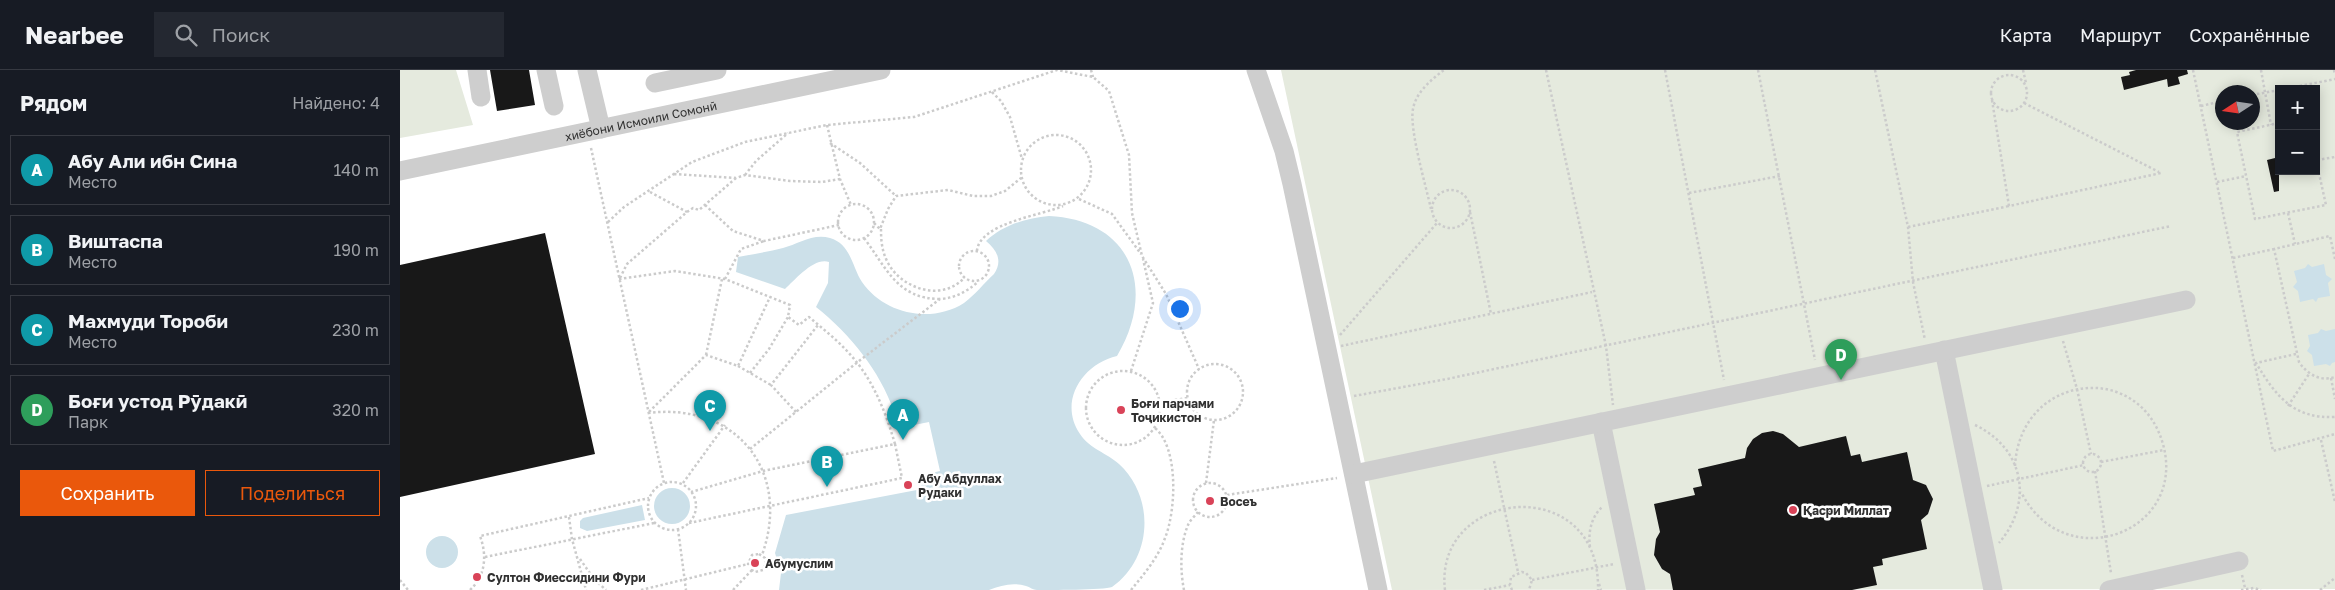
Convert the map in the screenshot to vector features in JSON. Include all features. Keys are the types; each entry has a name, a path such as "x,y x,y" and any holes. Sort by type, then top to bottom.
{"street":[{"path":"478,70 481,97"},
{"path":"546,70 554,106"},
{"path":"587,70 594,130"},
{"path":"655,83 717,70"},
{"name":"хиёбони Исмоили Сомонӣ","path":"400,171 594,130 811,77 882,70"},
{"path":"1256,70 1288,165 1378,590"},
{"path":"1354,474 2186,300"},
{"path":"1936,352 1959,421 1994,590"},
{"path":"1608,420 1617,498 1636,590"},
{"path":"2112,590 2239,561"}],"path":[{"path":"608,222 624,207 692,162 736,145 827,125 914,117 1057,70 1092,77 1109,91 1129,155 1132,213 1154,302 1131,371"},
{"path":"1091,70 1092,77"},
{"path":"1444,70 1427,83 1417,98 1412,121 1431,209 1437,223 1444,228 1453,229 1461,226 1468,220 1470,212"},
{"path":"1546,70 1606,346 1608,420"},
{"path":"1665,70 1726,395"},
{"path":"1758,70 1818,376"},
{"path":"1875,70 1908,227 1913,282 1936,352"},
{"path":"1992,100 2001,109 2007,111 2020,108 2028,91 2023,70"},
{"path":"2193,70 2273,451 2335,434"},
{"path":"2261,70 2271,125"},
{"path":"2334,70 2335,74"},
{"path":"2009,206 1991,92 1993,84 1998,78 2006,75 2014,75 2021,78 2026,85"},
{"path":"2305,85 2335,79"},
{"path":"2260,94 2275,91"},
{"path":"992,92 1001,101 1010,117 1022,159 1021,178 1026,189 1034,198 1044,203 1055,206 1067,204"},
{"path":"1908,227 2160,173 2024,103"},
{"path":"2201,106 2215,103"},
{"path":"2275,124 2237,132 2255,220 2326,205 2319,175"},
{"path":"827,125 840,179 851,204"},
{"path":"594,130 619,279 664,483"},
{"path":"745,175 756,161 788,133"},
{"path":"1022,159 1030,145 1040,138 1050,135 1062,135 1073,139 1082,146 1089,156 1091,168 1090,179 1085,190 1077,198 1079,199"},
{"path":"830,143 860,163 896,196 948,190 972,196 991,196 1005,190 1021,178"},
{"path":"2320,159 2335,157"},
{"path":"674,174 736,178 745,175 822,182 840,179"},
{"path":"1689,192 1780,176"},
{"path":"2217,182 2246,176"},
{"path":"619,279 627,264 687,212 693,208 699,210 736,178"},
{"path":"1431,209 1433,200 1447,190 1456,190 1464,195 1469,202 1491,314"},
{"path":"650,192 687,212"},
{"path":"896,196 888,209 880,229 882,252 888,265 911,285 930,292 938,292 960,283 964,278"},
{"path":"977,251 980,240 1000,227 1079,199 1112,214 1166,294 1199,369"},
{"path":"851,204 862,205 874,217 873,229 864,238 848,237 839,225 842,210 851,204"},
{"path":"705,205 733,231 764,241"},
{"path":"2288,213 2295,244"},
{"path":"874,223 880,229"},
{"path":"1328,350 1437,223"},
{"path":"648,413 706,355 724,279 741,249 764,241 839,225"},
{"path":"1338,399 1447,379 1804,305 2171,226"},
{"path":"2233,258 2335,235"},
{"path":"2330,236 2335,258"},
{"path":"864,238 885,270 899,285 912,295 938,301"},
{"path":"2274,249 2299,362 2309,374 2319,378 2335,377"},
{"path":"750,449 858,362 938,301 966,292 986,276 990,266 986,256 977,251 966,253 960,260 959,270 964,278 978,282"},
{"path":"619,279 675,271 724,279 790,305 788,317 769,348 750,373"},
{"path":"1328,350 1593,292"},
{"path":"738,366 770,297"},
{"path":"689,523 693,517 696,504 691,492 683,483 664,483 656,487 649,498 648,511 654,522 665,529 678,529 689,523 902,478 895,444 877,394 858,362 809,317 799,325 788,317"},
{"path":"771,385 818,325"},
{"path":"2059,326 2091,454"},
{"path":"2256,363 2297,354"},
{"path":"706,355 738,366 771,385 796,412"},
{"path":"2256,363 2270,387 2288,406 2304,414 2321,418 2335,417"},
{"path":"1213,364 1229,367 1240,378 1243,394 1238,409 1225,418 1214,420 1202,417 1196,412 1188,398 1189,382 1199,369 1213,364"},
{"path":"1114,371 1131,371 1150,381 1157,392 1160,402 1159,418 1154,428 1144,439 1132,444 1119,445 1106,442 1096,434 1088,423 1085,410 1086,397 1092,385 1102,376 1114,371"},
{"path":"2288,406 2309,374"},
{"path":"2330,378 2335,399"},
{"path":"2015,466 2019,439 2032,416 2052,398 2076,389 2100,388 2123,395 2133,401 2146,413 2156,427 2164,450 2165,472 2154,504 2130,528 2104,538 2082,539 2056,531 2035,515 2020,492"},
{"path":"1160,402 1188,398"},
{"path":"648,413 666,411 685,412 725,425 750,449 763,471 771,505 768,537 762,555 766,562 763,570 760,572 752,570"},
{"path":"1206,483 1219,485 1227,495 1226,508 1216,516 1210,517 1198,512 1193,499 1195,492 1206,483 1214,420"},
{"path":"1959,421 1976,426 1991,434 2004,446 2019,478 2019,507 2011,527 1986,556"},
{"path":"683,483 725,425"},
{"path":"1131,590 1152,564 1165,538 1172,513 1174,491 1171,462 1161,433 1154,428"},
{"path":"2320,439 2335,502"},
{"path":"691,492 763,471 895,444"},
{"path":"1490,445 1518,572"},
{"path":"2101,462 2164,450"},
{"path":"2091,454 2098,456 2101,462 2100,468 2095,471 2088,471 2084,465 2084,458 2091,454"},
{"path":"1973,490 2019,478 2084,465"},
{"path":"2095,471 2112,590"},
{"path":"1227,495 1354,474"},
{"path":"470,590 482,572 485,557 480,536 649,498"},
{"path":"1600,590 1590,548 1589,532 1594,518 1600,509 1617,498"},
{"path":"1445,590 1447,563 1457,541 1472,524 1504,508 1526,506 1549,511 1568,522 1590,548"},
{"path":"1184,590 1181,560 1188,524 1198,512"},
{"path":"568,517 586,590"},
{"path":"485,557 654,522"},
{"path":"678,529 686,590"},
{"path":"748,564 752,555 762,555"},
{"path":"578,556 594,579 606,590"},
{"path":"1532,580 1630,561"},
{"path":"642,590 755,562 752,570 733,590"},
{"path":"1512,590 1510,585 1511,577 1518,572 1526,573 1532,580"},
{"path":"2320,590 2335,578"},
{"path":"400,580 408,590"},
{"path":"1529,590 1532,580"},
{"path":"1484,590 1510,585"},
{"path":"2241,590 2254,588 2261,590"}],"shaded area":[{"path":"400,70 456,70 473,125 400,138"},
{"path":"1281,70 2335,70 2335,589 1392,590"}],"water":[{"path":"1049,216 1077,220 1100,230 1118,244 1129,262 1135,283 1135,306 1129,331 1117,356 1104,360 1084,376 1077,386 1073,397 1072,409 1074,422 1080,434 1094,447 1119,464 1131,478 1139,493 1144,527 1142,544 1126,575 1112,587 1088,589 1034,590 1027,586 1012,584 989,590 779,590 781,573 775,553 786,515 922,489 919,476 940,471 929,422 909,426 906,409 894,411 872,367 841,329 816,307 828,283 829,262 823,261 811,266 785,289 736,272 738,257 783,248 812,238 830,238 837,241 847,251 862,282 871,293 883,302 909,312 937,313 964,303 994,274 998,265 998,256 986,241 1015,223"},
{"path":"2308,264 2312,267 2324,264 2326,275 2332,279 2328,283 2330,296 2318,298 2316,302 2313,299 2300,302 2298,291 2293,287 2297,282 2294,271 2305,268"},
{"path":"2321,329 2326,331 2335,329 2335,362 2330,366 2326,364 2314,366 2312,355 2307,351 2310,346 2308,335 2318,333"},
{"path":"672,488 679,489 685,493 689,499 689,513 685,519 679,523 672,524 665,523 659,519 655,513 654,506 655,499 659,493 665,489"},
{"path":"642,505 645,520 587,531 580,528 580,521 583,518"},
{"path":"442,536 454,540 458,552 454,564 442,568 430,564 426,552 430,540"}],"building":[{"path":"490,70 529,70 535,105 497,111"},
{"path":"2136,70 2187,70 2188,74 2178,77 2180,84 2168,87 2167,79 2124,90 2121,77 2130,75 2129,72"},
{"path":"2275,158 2275,175 2279,175 2279,191 2274,192 2267,160"},
{"path":"545,233 595,454 400,497 400,265"},
{"name":"Қасри Миллат","path":"1773,431 1783,434 1799,447 1846,436 1851,456 1860,454 1862,462 1907,452 1913,480 1926,485 1933,499 1928,514 1921,520 1927,549 1882,559 1883,565 1873,567 1877,585 1852,590 1673,590 1670,574 1662,569 1654,555 1656,539 1660,532 1654,504 1695,495 1693,488 1702,486 1698,469 1745,458 1747,448 1753,439 1762,433"}],"place":[{"name":"Боғи устод Рӯдакӣ","path":"1841,380"},
{"name":"Боғи парчами Тоҷикистон","path":"1121,410"},
{"name":"Махмуди Тороби","path":"710,431"},
{"name":"Абу Али ибн Сина","path":"903,440"},
{"name":"Абу Абдуллах Рудаки","path":"908,485"},
{"name":"Виштаспа","path":"827,487"},
{"name":"Восеъ","path":"1210,501"},
{"name":"Қасри Миллат","path":"1793,510"},
{"name":"Абумуслим","path":"755,563"},
{"name":"Султон Фиессидини Фури","path":"477,577"}]}
